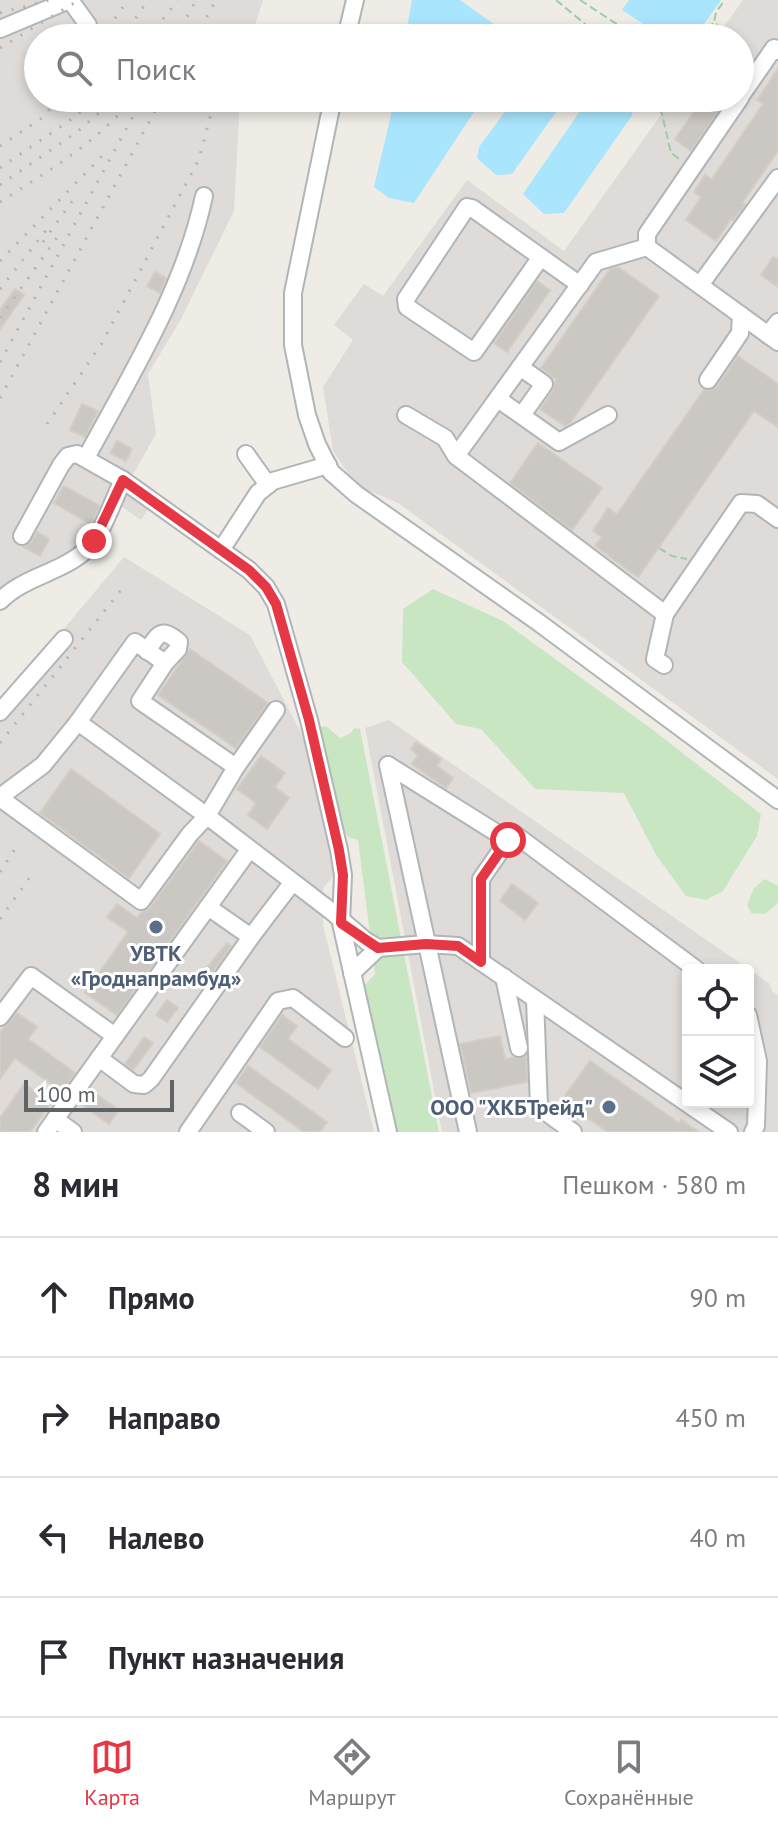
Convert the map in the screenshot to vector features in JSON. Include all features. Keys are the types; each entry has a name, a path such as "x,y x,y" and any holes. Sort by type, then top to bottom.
{"lane":[{"path":"0,29 69,0 87,24"},
{"path":"349,24 355,0"},
{"path":"754,79 777,47"},
{"path":"330,112 293,293 293,345 307,415 331,472 356,494 538,622 778,800"},
{"path":"647,247 647,234 730,112"},
{"path":"700,285 778,178"},
{"path":"86,458 167,305 193,239 204,196"},
{"path":"541,257 474,352 407,307 406,299 467,207 472,208 556,268 580,285"},
{"path":"456,456 596,262 647,247"},
{"path":"647,247 741,315 775,333"},
{"path":"708,380 740,333 741,315"},
{"path":"520,367 544,384 522,415"},
{"path":"498,399 559,442 608,415"},
{"path":"406,415 445,438 456,456 665,614"},
{"path":"22,536 68,456 77,454 123,480 249,570 266,587 276,604 309,720 339,850 343,875 341,923 388,1132"},
{"path":"246,454 268,485"},
{"path":"221,550 258,493 273,481 328,465"},
{"path":"0,601 17,587 87,550 123,480"},
{"path":"664,665 655,659 665,614 741,503 757,504 778,519"},
{"path":"147,651 157,636 163,633 179,642 178,649 140,701 236,767"},
{"path":"0,712 64,639"},
{"path":"165,663 135,642 43,765 0,798 141,901 207,816 236,767 276,710"},
{"path":"78,722 207,816 331,911 341,923 378,948 426,944 458,946 729,1132"},
{"path":"468,1132 388,765 508,840"},
{"path":"481,962 481,879 513,833 689,964"},
{"path":"73,1132 50,1125 249,850"},
{"path":"99,1058 134,1084 144,1085 151,1079 292,883"},
{"path":"208,907 251,937"},
{"path":"352,973 378,948"},
{"path":"0,1017 31,976 115,1036"},
{"path":"504,977 519,1048"},
{"path":"188,1132 278,1001 293,998 345,1038"},
{"path":"535,999 539,1107 573,1132"},
{"path":"753,1036 758,1061 756,1126 753,1132"},
{"path":"240,1113 266,1132"}],"path":[{"path":"556,0 585,24"},
{"path":"580,0 617,24"},
{"path":"716,24 716,12 725,0"},
{"path":"661,112 671,153 691,167"},
{"path":"659,548 682,558 704,558"}],"shaded area":[{"path":"0,0 263,0 255,24 24,24 24,112 239,112 234,211 181,319 148,374 156,434 132,476 158,495 141,520 118,504 91,556 6,601 0,612"},
{"path":"743,0 778,0 778,779 398,503 356,485 333,451 323,387 353,340 334,325 364,284 383,296 467,180 564,251 663,112 754,112 754,24 726,24"},
{"path":"124,557 250,635 309,748 336,873 324,887 318,902 374,1132 0,1132 0,705"},
{"path":"389,720 741,964 682,964 682,1108 754,1108 754,973 770,984 772,991 778,995 778,1132 442,1132 365,728"}],"green space":[{"path":"433,589 503,621 653,730 761,814 757,836 723,891 706,900 686,896 656,855 624,793 535,789 481,729 456,724 402,662 403,609"},
{"path":"326,726 340,738 354,728 360,729 439,1132 382,1132 349,989 364,986 375,974 358,840 348,837 333,810 316,728"},
{"path":"765,879 778,886 778,903 765,914 751,913 747,905 754,888"}],"water":[{"path":"412,0 460,0 494,24 408,24"},
{"path":"629,0 721,0 704,24 644,24 622,10"},
{"path":"392,112 474,112 414,203 389,198 374,187"},
{"path":"505,112 556,112 512,174 496,175 477,158 479,147"},
{"path":"579,112 633,112 564,213 544,214 523,194"}],"building":[{"path":"778,69 778,151 742,203 745,205 716,241 686,220 701,197 694,192 705,175 712,179 763,104 757,100"},
{"path":"694,112 717,112 691,151 675,139"},
{"path":"773,257 778,260 778,287 761,275"},
{"path":"618,267 659,296 565,426 540,409 553,390 556,379 541,368 610,269"},
{"path":"155,272 166,278 160,293 147,286"},
{"path":"537,281 550,290 507,352 494,343"},
{"path":"15,289 24,295 0,329 0,310"},
{"path":"738,356 778,384 778,427 754,411 638,577 595,546 602,537 593,531 608,508 617,514 704,390 717,387"},
{"path":"82,404 98,411 85,437 70,430"},
{"path":"117,441 132,449 126,461 110,453"},
{"path":"538,443 602,488 572,530 510,483"},
{"path":"64,486 100,506 91,524 54,503"},
{"path":"37,532 49,539 40,556 23,547 31,542"},
{"path":"190,649 268,703 236,748 158,695"},
{"path":"416,742 441,759 437,766 453,778 446,788 412,764 418,755 411,749"},
{"path":"261,756 285,773 275,787 289,798 267,829 248,815 256,803 237,789"},
{"path":"71,769 160,834 129,878 40,813"},
{"name":"УВТК «Гроднапрамбуд»","path":"199,841 227,861 117,1015 85,993 128,932 107,917 117,904 137,918 150,908"},
{"path":"512,884 538,903 525,920 500,901"},
{"path":"227,943 231,946 209,977 203,972"},
{"path":"167,1000 178,1008 167,1022 156,1015"},
{"path":"17,1013 37,1027 28,1039 75,1073 62,1092 15,1058 0,1079 0,1032"},
{"path":"282,1015 297,1026 288,1039 331,1070 318,1089 260,1047"},
{"path":"500,1036 505,1059 526,1056 527,1082 471,1093 460,1044"},
{"path":"144,1037 153,1043 133,1070 125,1064"},
{"path":"590,1061 679,1123 681,1120 699,1132 608,1132 562,1100"},
{"path":"248,1066 327,1122 320,1132 304,1132 236,1083"},
{"path":"24,1084 51,1103 30,1132 0,1132 0,1118"},
{"path":"90,1090 119,1110 109,1124 80,1103"}],"railway":[{"path":"0,13 49,0"},
{"path":"40,24 79,0"},
{"path":"111,24 128,0"},
{"path":"132,24 148,0"},
{"path":"159,24 178,0"},
{"path":"183,24 196,0"},
{"path":"203,24 216,0"},
{"path":"0,48 24,33"},
{"path":"0,146 47,112"},
{"path":"0,168 80,112"},
{"path":"0,185 77,132 100,112"},
{"path":"0,202 88,143 121,112"},
{"path":"0,362 135,112"},
{"path":"0,398 154,112"},
{"path":"47,424 102,343 199,159 211,112"},
{"path":"0,261 106,152"},
{"path":"43,242 78,193"},
{"path":"0,289 47,229"},
{"path":"0,318 58,236"},
{"path":"0,743 121,590"},
{"path":"0,872 15,849"},
{"path":"0,919 35,870"}],"place":[{"name":"УВТК «Гроднапрамбуд»","path":"156,927"},
{"name":"ООО \"ХКБТрейд\"","path":"609,1107"}],"route":[{"path":"94,541 123,480 249,570 266,587 276,604 323,778 343,875 341,923 378,948 426,944 458,946 481,962 481,879 508,840"}]}
